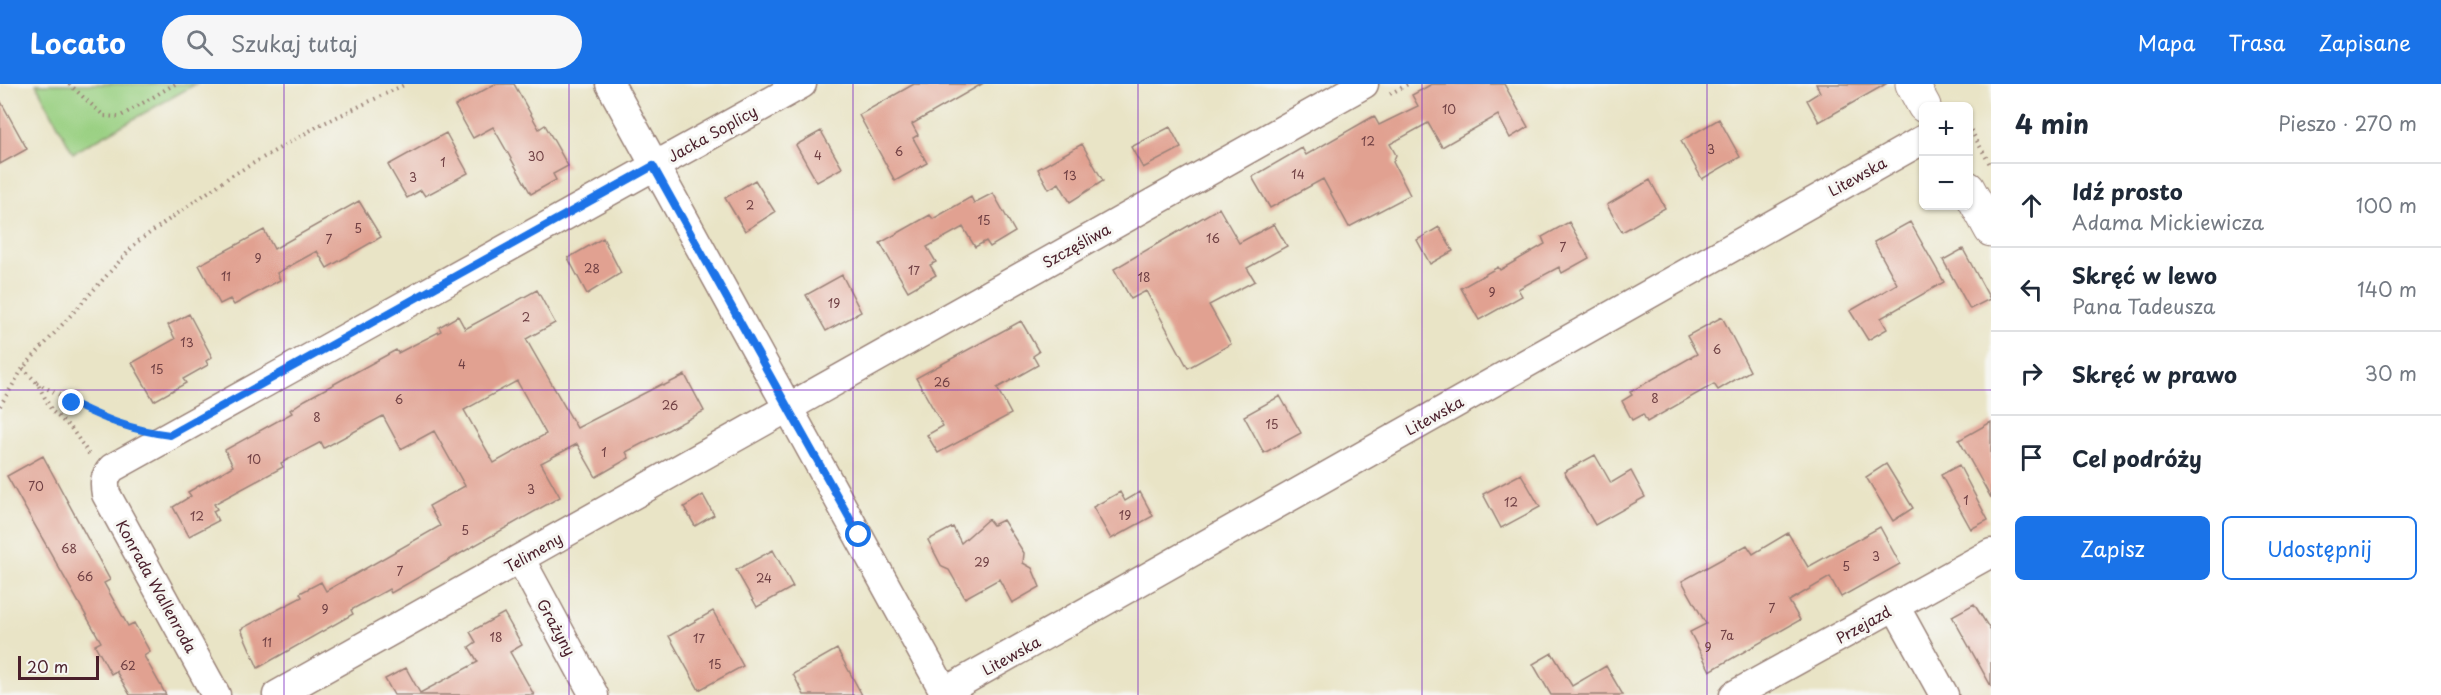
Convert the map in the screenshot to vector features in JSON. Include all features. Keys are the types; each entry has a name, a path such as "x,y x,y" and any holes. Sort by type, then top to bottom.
{"street":[{"path":"610,84 945,694"},
{"name":"Jacka Soplicy","path":"106,476 120,462 802,84"},
{"path":"1912,84 1922,102"},
{"name":"Szczęśliwa","path":"788,406 1376,90"},
{"name":"Litewska","path":"945,694 1919,141"},
{"path":"1973,197 1991,230"},
{"name":"Telimeny","path":"277,695 520,560 788,406"},
{"name":"Konrada Wallenroda","path":"106,476 104,484 106,494 216,695"},
{"name":"Przejazd","path":"1734,695 1991,553"},
{"name":"Grażyny","path":"520,560 594,695"},
{"path":"1895,606 1944,695"}],"path":[{"path":"69,84 104,116 119,117 175,84"},
{"path":"0,406 23,368 137,242 231,176 320,125 406,84"},
{"path":"1376,90 1408,84"},
{"path":"1973,133 1991,166"},
{"path":"23,368 37,383 52,411 71,428 106,476"},
{"path":"37,383 108,421 139,431 170,435"}],"green space":[{"path":"36,84 196,84 73,153"}],"building":[{"path":"495,84 514,84 539,129 545,125 568,166 553,174 556,180 531,194 493,127 473,138 455,106"},
{"path":"914,84 982,84 912,124 918,135 913,138 927,163 895,181 859,115"},
{"path":"1432,84 1504,84 1528,127 1510,138 1498,115 1442,147 1428,123 1390,144 1396,155 1393,162 1410,195 1349,227 1323,179 1270,208 1252,177 1302,148 1306,155 1374,116 1379,125 1418,106 1412,95"},
{"path":"1816,84 1886,84 1819,122 1807,100 1820,92"},
{"path":"0,100 27,149 0,164"},
{"path":"1719,119 1740,157 1702,179 1681,141"},
{"path":"1170,127 1181,148 1143,168 1131,147"},
{"path":"821,131 842,168 817,182 796,145"},
{"path":"446,133 468,173 425,196 421,190 407,198 388,165"},
{"path":"1082,144 1103,181 1070,202 1059,183 1049,189 1038,169"},
{"path":"755,180 775,212 745,231 725,198"},
{"path":"1650,180 1665,208 1622,232 1607,205"},
{"path":"993,193 1015,232 990,247 986,241 975,247 963,227 927,247 936,262 930,265 936,275 908,291 880,243 930,215 933,219 971,197 974,203"},
{"path":"359,201 381,237 327,268 317,251 277,273 280,280 234,305 230,299 220,304 199,265 264,230 274,249"},
{"path":"1219,208 1239,243 1274,224 1287,246 1247,268 1255,281 1209,305 1231,344 1188,368 1146,291 1131,299 1114,269"},
{"path":"1569,222 1589,258 1562,273 1559,267 1518,289 1522,296 1479,320 1461,288 1498,267 1500,270 1545,244 1542,237"},
{"path":"1910,222 1944,282 1881,318 1887,329 1868,340 1850,311 1897,284 1874,242"},
{"path":"1439,227 1453,251 1430,264 1417,240"},
{"path":"603,238 621,273 587,294 568,258"},
{"path":"1963,249 1990,299 1970,309 1943,260"},
{"path":"842,275 861,312 826,331 806,295"},
{"path":"537,290 555,323 526,339 577,428 662,384 663,386 685,375 704,411 626,452 629,458 596,477 577,444 541,463 560,497 391,593 389,589 351,610 353,614 258,668 241,629 302,597 300,593 321,582 326,591 440,526 429,506 465,486 434,431 401,449 383,416 324,448 321,442 281,463 283,467 214,504 217,509 213,511 218,521 189,536 173,507 191,496 188,492 233,466 225,450 292,413 290,410 305,400 396,350 398,353 441,331 439,327 458,316 465,329","holes":["517,381 546,434 494,463 464,410"]},
{"path":"189,314 212,357 206,361 208,365 183,379 186,383 154,401 132,363 175,339 168,325"},
{"path":"1722,317 1750,371 1718,390 1714,384 1647,422 1643,414 1632,420 1622,401 1632,395 1630,392 1697,354 1687,336"},
{"path":"1021,321 1039,352 1033,356 1038,365 997,388 1011,414 938,453 927,435 943,426 916,378"},
{"path":"1280,396 1301,433 1264,453 1244,416"},
{"path":"1991,422 1991,498 1959,440"},
{"path":"1595,455 1611,483 1631,471 1645,497 1595,525 1564,472"},
{"path":"43,456 110,580 104,583 128,626 134,623 150,652 144,656 166,695 130,695 116,671 111,674 95,645 101,642 7,476"},
{"path":"1886,464 1913,508 1893,521 1866,477"},
{"path":"1959,465 1988,520 1971,529 1941,475"},
{"path":"1521,474 1540,507 1501,528 1483,494"},
{"path":"1120,492 1125,501 1140,492 1153,516 1111,539 1093,507"},
{"path":"703,495 714,515 695,526 684,507"},
{"path":"988,519 993,525 1003,520 1024,553 1023,563 1032,568 1040,587 1012,603 999,579 965,598 949,570 942,567 928,540 953,527 961,543"},
{"path":"1880,527 1900,564 1841,597 1830,577 1789,601 1800,620 1710,671 1690,632 1706,624 1682,581 1747,545 1753,554 1788,533 1808,567"},
{"path":"773,550 793,587 757,607 736,570"},
{"path":"1974,604 1991,631 1991,686 1952,616"},
{"path":"713,611 743,666 699,690 669,636"},
{"path":"504,613 522,645 510,652 534,695 394,695 385,679 406,668 420,693 478,662 469,647 476,642 470,632"},
{"path":"837,649 862,695 804,695 793,674"},
{"path":"1552,653 1572,686 1606,666 1623,695 1551,695 1533,664"}],"route":[{"path":"72,403 108,421 139,431 170,435 653,166 859,535"}]}
